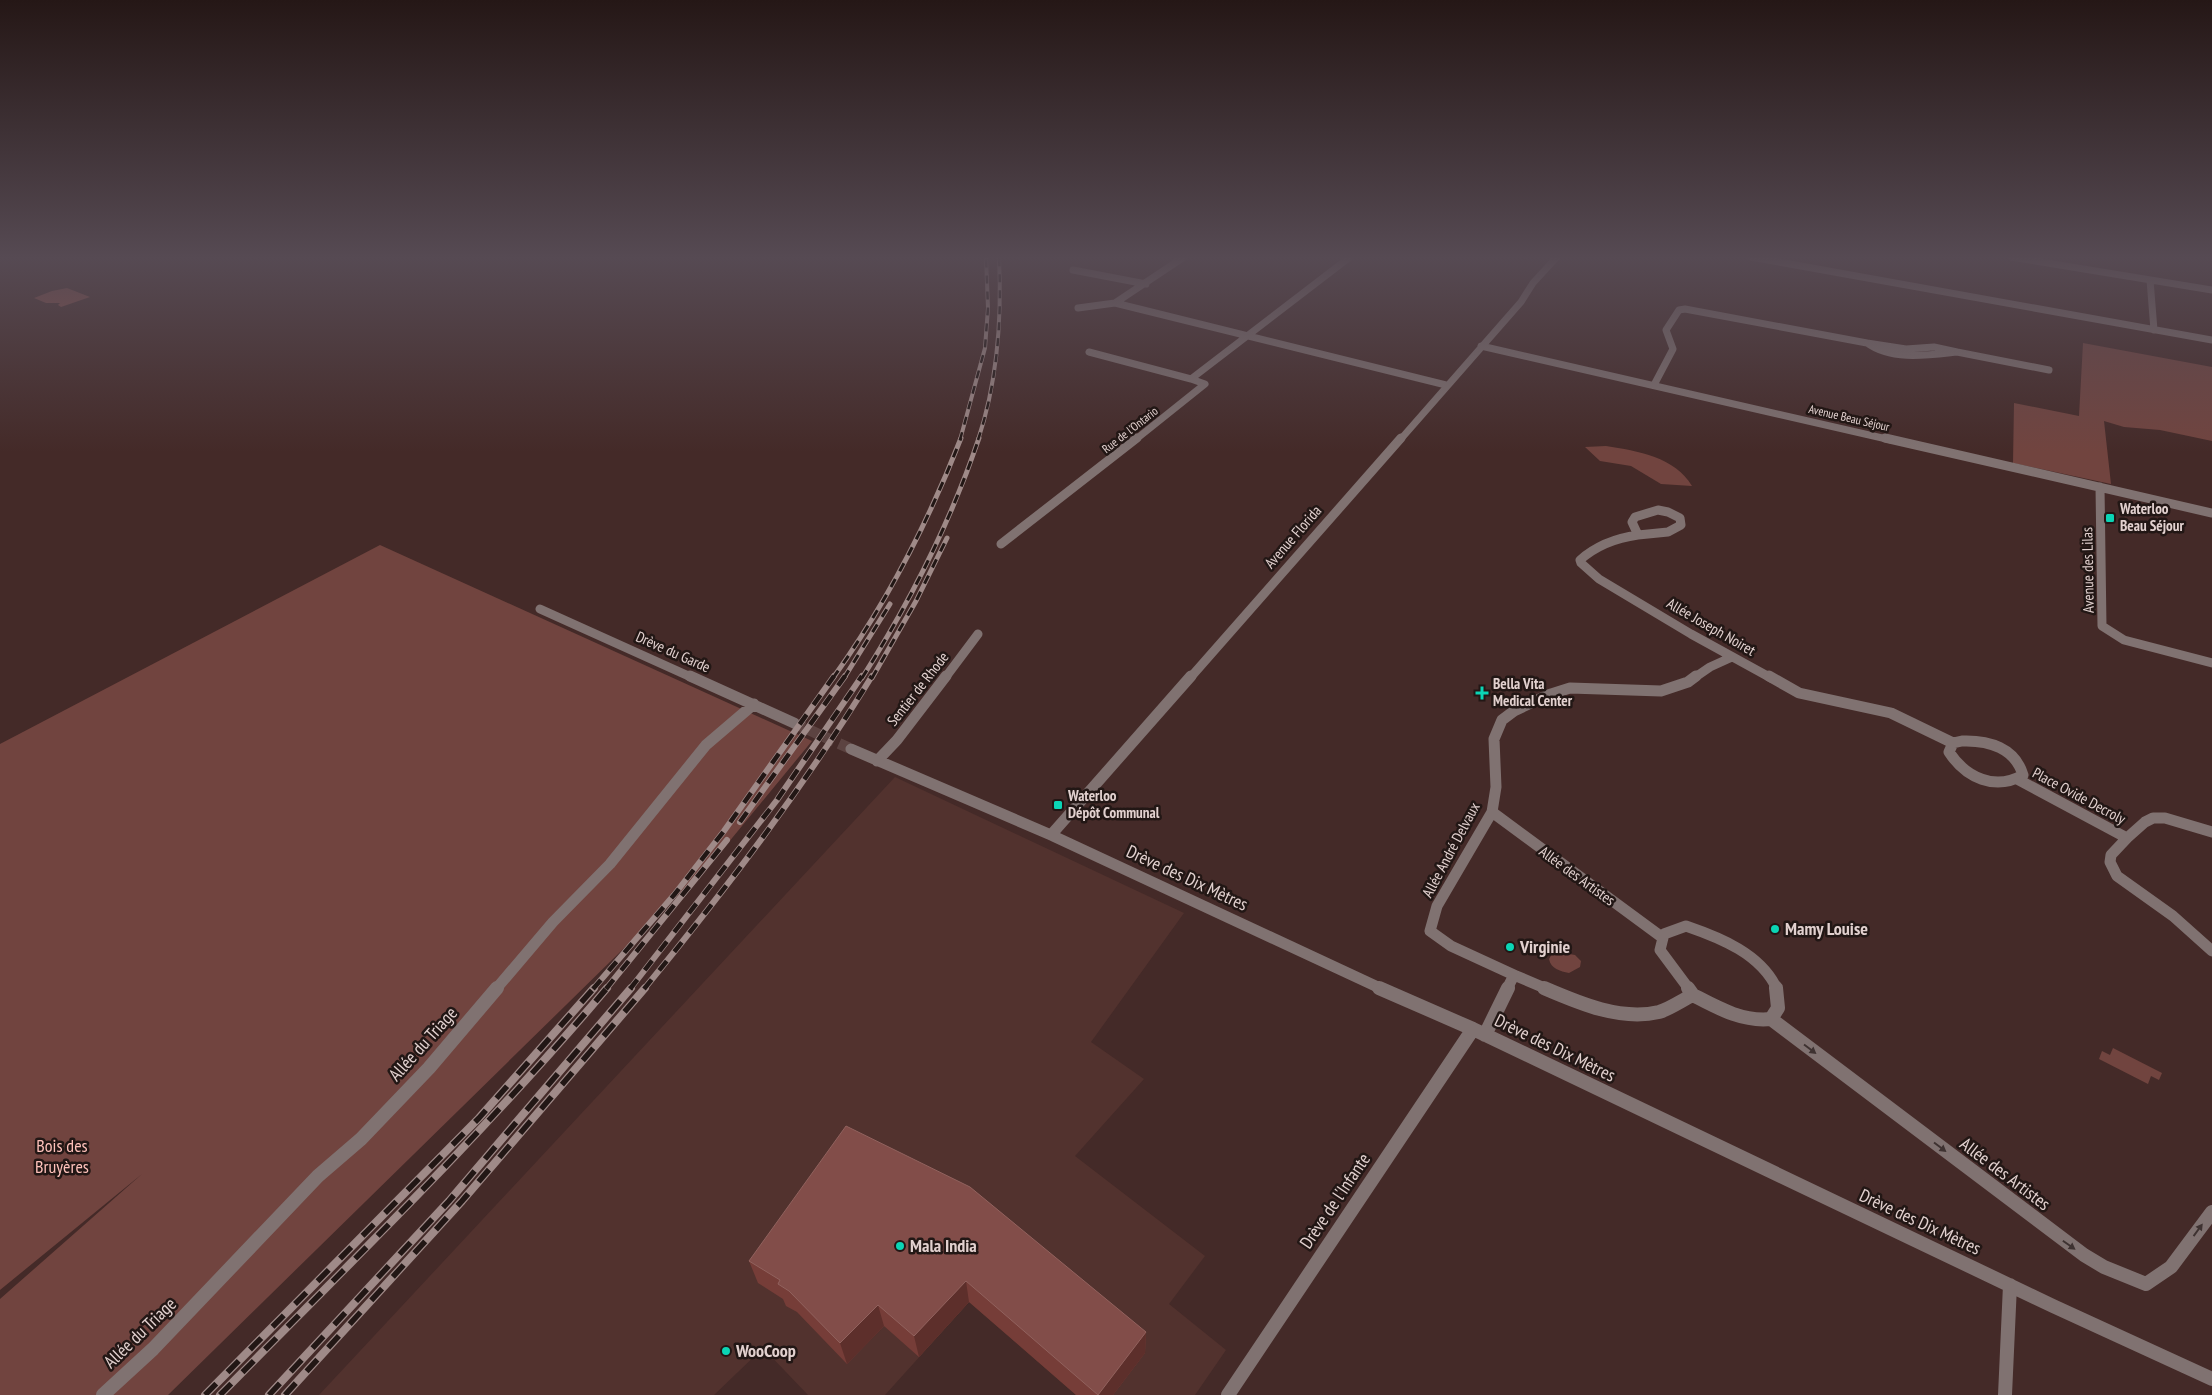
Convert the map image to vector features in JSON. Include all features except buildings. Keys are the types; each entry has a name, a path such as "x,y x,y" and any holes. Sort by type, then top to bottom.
{"street":[{"path":"1186,322 1446,385"},
{"path":"1089,352 1191,379 1265,322"},
{"name":"Avenue Florida","path":"1051,835 1503,322"},
{"path":"1654,385 1673,349 1666,330 1671,322"},
{"path":"1760,322 1867,343 1906,348 1934,348 2049,370"},
{"path":"2110,322 2212,340"},
{"path":"2153,322 2154,330"},
{"path":"1867,343 1876,349 1915,355 1957,352"},
{"name":"Avenue Beau Séjour","path":"1481,346 2212,513"},
{"path":"1906,348 1915,355"},
{"name":"Rue de l'Ontario","path":"1001,544 1205,384 1191,379"},
{"name":"Avenue des Lilas","path":"2100,487 2102,626 2124,640 2212,663"},
{"name":"Allée Joseph Noiret","path":"1638,535 1632,522 1635,517 1649,510 1663,510 1680,518 1681,525 1671,532 1638,535 1612,541 1585,555 1580,560 1581,563 1599,579 1732,657 1799,693 1900,716 1953,743"},
{"name":"Drève du Garde","path":"540,609 794,723"},
{"name":"Sentier de Rhode","path":"877,761 898,740 978,634"},
{"name":"Allée André Delvaux","path":"1514,975 1450,946 1430,931 1437,906 1492,812 1496,787 1494,739 1502,720 1514,711 1548,694 1570,688 1661,691 1688,682 1710,666 1732,657"},
{"name":"Allée du Triage","path":"103,1395 153,1349 318,1176 361,1139 428,1068 553,922 610,864 706,745 754,704"},
{"name":"Place Ovide Decroly","path":"1962,740 1975,740 2004,750 2015,758 2022,767 2023,775 2004,784 1986,781 1969,774 1955,763 1949,752 1953,743 1962,740"},
{"path":"851,749 877,761"},
{"name":"Drève des Dix Mètres","path":"877,761 1051,835 1427,1010 1479,1032 2212,1379"},
{"name":"Place Ovide Decroly","path":"2017,779 2127,838"},
{"name":"Allée des Artistes","path":"1492,812 1663,938"},
{"path":"2212,832 2165,818 2154,818 2145,822 2127,838 2111,855 2110,862 2117,876 2173,916 2212,950"},
{"path":"1686,926 1731,943 1758,962 1772,979 1778,992 1778,1006 1771,1019 1758,1022 1733,1015 1693,995 1660,950 1663,938 1664,934 1686,926"},
{"path":"1479,1032 1514,975 1573,1000 1629,1016 1660,1012 1693,995"},
{"name":"Allée des Artistes","path":"1771,1019 2045,1228 2104,1267 2146,1284 2171,1267 2212,1212"},
{"name":"Drève de l'Infante","path":"1228,1395 1479,1032"},
{"path":"2005,1395 2010,1285"}],"shaded area":[{"path":"895,777 1184,913 1091,1042 1144,1079 1075,1156 1205,1256 1169,1304 1226,1350 1195,1395 1076,1395 969,1302 885,1395 808,1395 763,1348 714,1395 319,1395"}],"green space":[{"path":"2083,343 2212,367 2212,441 2160,430 2124,427 2104,421 2111,484 2013,463 2014,403 2079,416"},
{"path":"1606,446 1643,453 1666,462 1685,476 1692,486 1661,484 1631,466 1600,461 1585,447"},
{"name":"Bois des Bruyères","path":"380,545 812,741 714,860 168,1395 0,1395 0,1299 142,1174 0,1290 0,744"},
{"path":"1557,952 1575,955 1581,961 1580,967 1569,973 1556,969 1549,959 1552,954"},
{"path":"2113,1048 2162,1073 2159,1080 2151,1076 2148,1084 2099,1059 2102,1051 2110,1055"}],"tunnel":[{"path":"794,723 851,749"}],"railway":[{"path":"960,440 985,348 987,322"},
{"path":"978,440 990,395 999,322"},
{"path":"833,678 888,592 935,501 961,438"},
{"path":"862,678 928,562 968,470 979,438"},
{"path":"872,678 916,601 947,538"},
{"path":"844,678 890,604"},
{"path":"593,989 674,895 724,831 834,676"},
{"path":"740,822 845,676"},
{"path":"630,989 777,800 862,676"},
{"path":"644,989 705,914 763,837 819,758 872,676"},
{"path":"606,989 727,840"},
{"path":"205,1395 479,1118 594,988"},
{"path":"220,1395 466,1144 607,988"},
{"path":"269,1395 449,1201 631,988"},
{"path":"285,1395 462,1201 645,988"}],"place":[{"name":"Waterloo Beau Séjour","path":"2110,518"},
{"name":"Bella Vita Medical Center","path":"1482,693"},
{"name":"Waterloo Dépôt Communal","path":"1058,805"},
{"name":"Mamy Louise","path":"1775,929"},
{"name":"Virginie","path":"1510,947"},
{"name":"Mala India","path":"900,1246"},
{"name":"WooCoop","path":"726,1351"}]}
